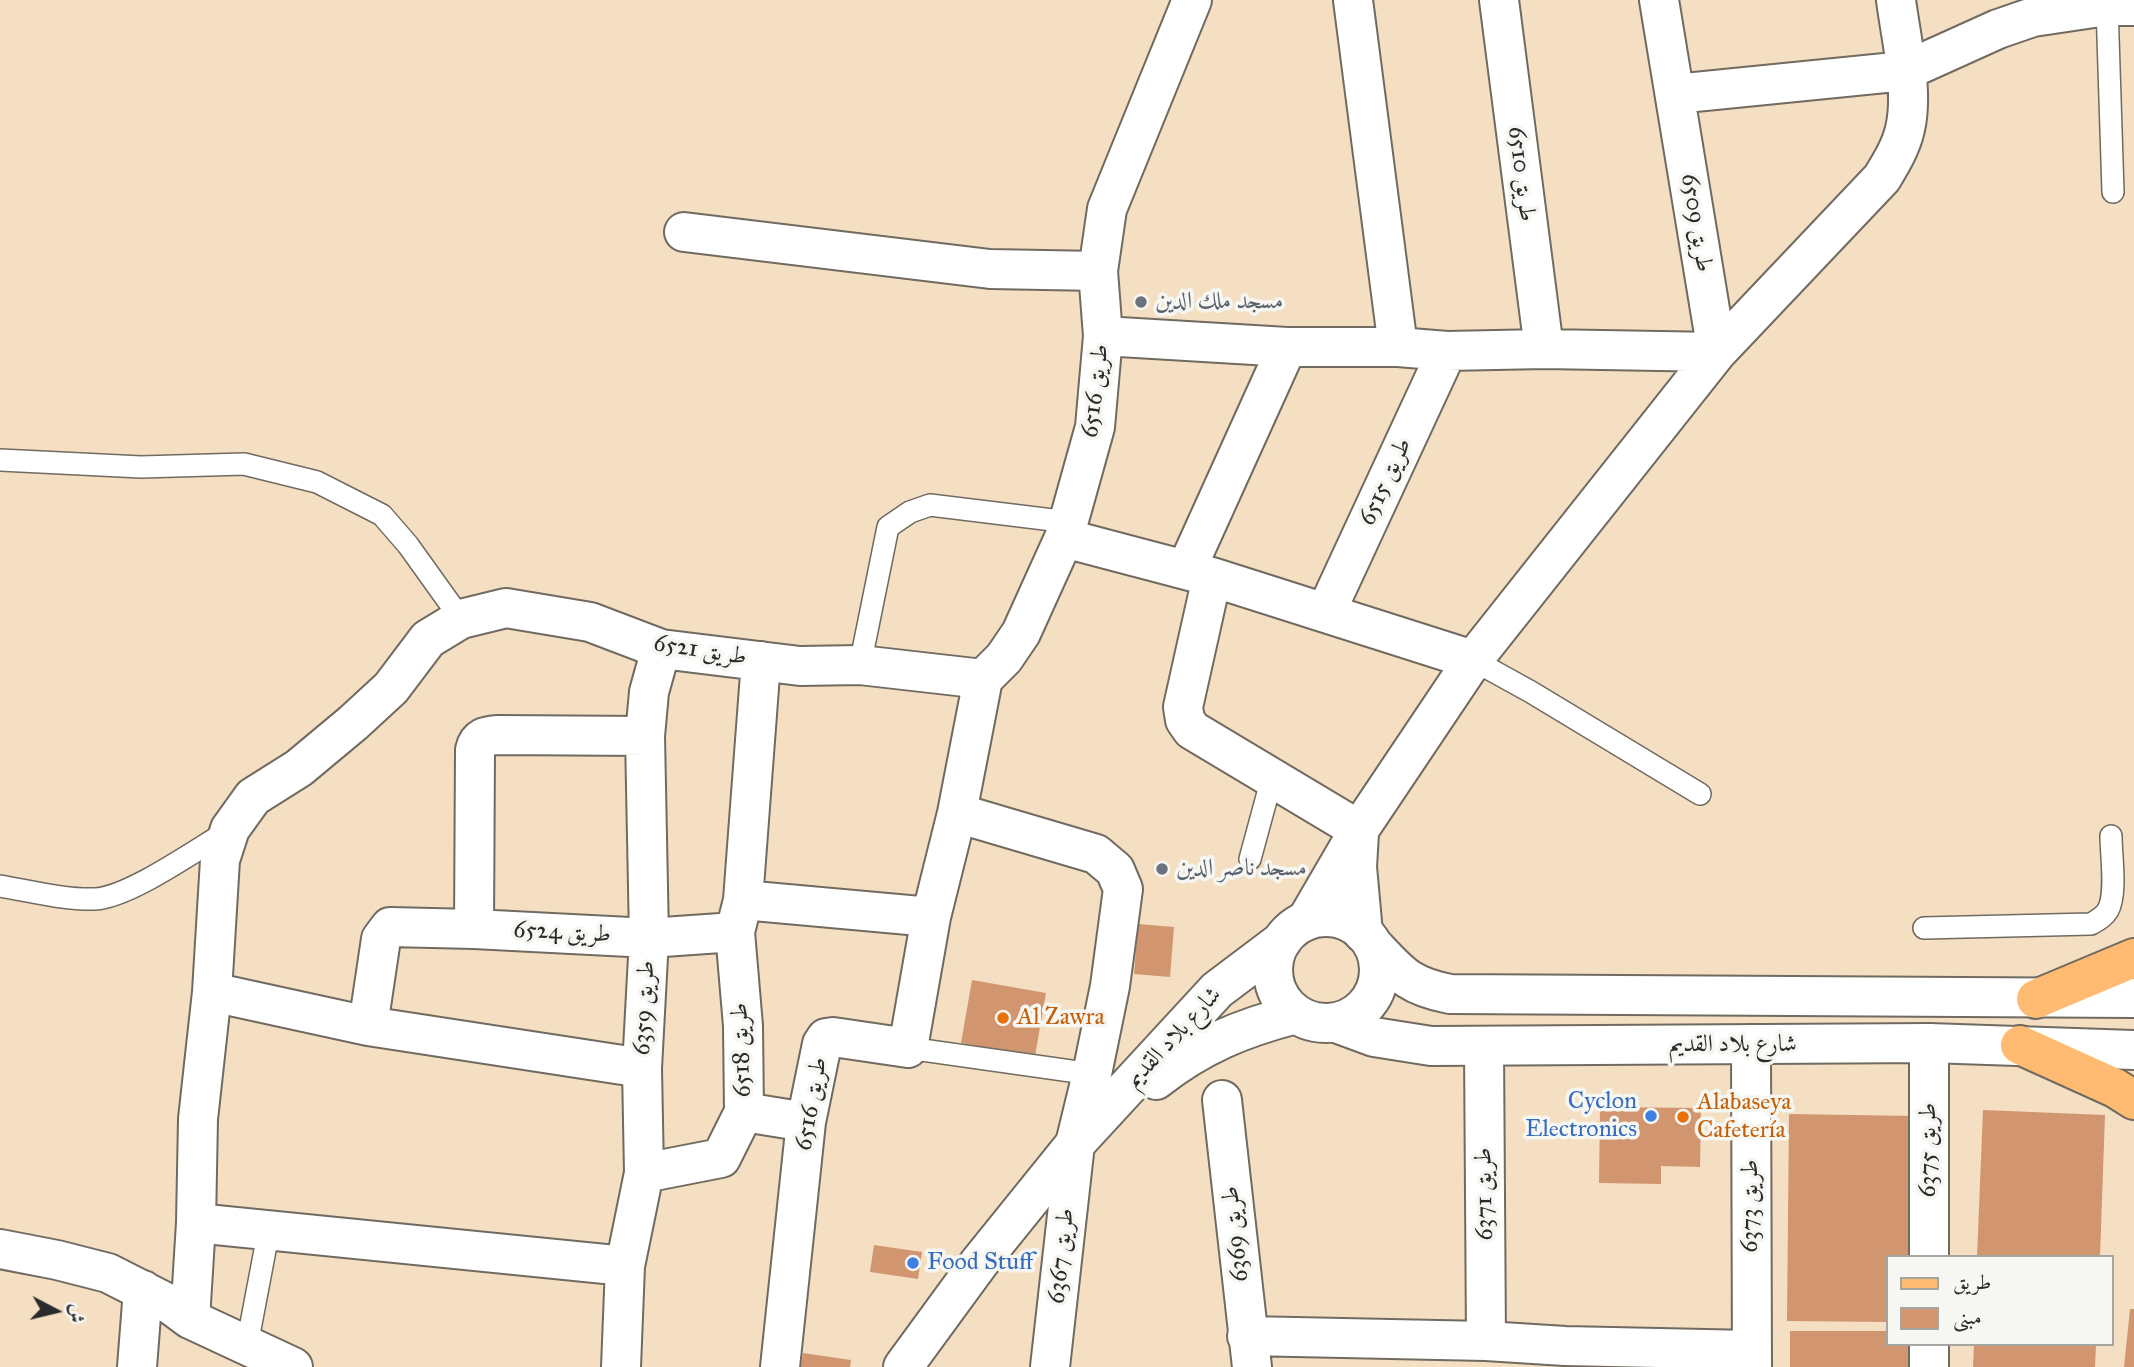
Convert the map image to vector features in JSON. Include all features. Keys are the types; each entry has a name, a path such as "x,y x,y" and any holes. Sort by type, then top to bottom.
{"main road":[{"path":"2036,999 2134,958"},
{"path":"2021,1045 2115,1088 2134,1100"}],"street":[{"name":"طريق 6516","path":"983,679 1004,658 1021,633 1066,530 1095,428 1103,336 1097,271 1107,209 1192,0"},
{"path":"1353,0 1398,347"},
{"name":"طريق 6510","path":"1499,0 1544,349"},
{"name":"طريق 6509","path":"1659,0 1717,352"},
{"path":"1359,831 1357,867 1368,939 1378,961 1379,977 1374,993 1364,1007 1351,1017 1336,1023 1308,1020 1286,1005 1274,981 1276,954 1294,931 1359,831 1473,660 1717,352 1882,178 1905,130 1906,89 1896,0"},
{"path":"1675,94 1906,89 1998,29 2033,17 2121,6"},
{"path":"684,232 990,269 1097,271"},
{"path":"1103,336 1286,347 1398,347 1447,351 1544,349 1717,352"},
{"path":"1286,347 1199,573 1183,707 1185,720 1192,730 1359,831"},
{"name":"طريق 6515","path":"1326,612 1447,351"},
{"path":"1066,530 1473,660"},
{"name":"طريق 6521","path":"230,830 253,797 299,768 391,688 428,639 461,619 506,608 590,622 661,649 800,666 860,665 983,679"},
{"name":"طريق 6359","path":"621,1367 625,1266 644,1173 642,1068 649,938 645,736 649,692 661,649"},
{"name":"طريق 6518","path":"644,1173 721,1158 744,1112 739,916 761,661"},
{"path":"908,1048 931,917 957,813 983,679"},
{"path":"474,929 477,742 482,737 498,735 645,736"},
{"name":"طريق 6367","path":"957,813 1097,854 1115,870 1123,889 1110,986 1075,1144 1050,1367"},
{"path":"190,1319 197,1223 198,1119 212,992 220,860 230,830"},
{"path":"739,916 931,917"},
{"name":"طريق 6524","path":"368,1026 381,939 390,927 649,938 739,916"},
{"path":"1294,931 1321,917 1337,918 1351,923 1368,939"},
{"name":"شارع بلاد القديم","path":"903,1367 979,1263 1075,1144 1217,990 1294,931"},
{"name":"شارع بلاد القديم","path":"1368,939 1401,976 1424,989 1450,994 2134,998"},
{"path":"212,992 368,1026 642,1068"},
{"name":"شارع بلاد القديم","path":"1075,1144 1190,1055 1222,1037 1296,1014"},
{"name":"شارع بلاد القديم","path":"1336,1023 1374,1037 1431,1046 1928,1043 2134,1050"},
{"name":"طريق 6516","path":"780,1367 806,1122 822,1044 826,1038 833,1037 908,1048"},
{"name":"طريق 6375","path":"1928,1043 1929,1255"},
{"name":"طريق 6373","path":"1751,1044 1752,1358"},
{"name":"طريق 6371","path":"1484,1046 1486,1340"},
{"name":"طريق 6369","path":"1222,1100 1249,1351"},
{"path":"744,1112 806,1122"},
{"path":"197,1223 625,1266"},
{"path":"0,1250 108,1273 143,1290 190,1319 293,1367"},
{"path":"137,1367 143,1290"},
{"path":"1249,1351 1486,1340 1565,1357 1752,1358"},
{"path":"1929,1346 1929,1367"}],"lane":[{"path":"2113,192 2121,6"},
{"path":"0,460 141,467 244,464 317,482 382,515 408,545 461,619"},
{"path":"860,665 888,527 909,512 930,505 1066,530"},
{"path":"1473,660 1531,691 1700,794"},
{"path":"1250,859 1272,778"},
{"path":"0,886 74,899 99,899 145,880 230,830"},
{"path":"1924,928 2091,924 2102,918 2109,909 2112,897 2111,836"},
{"path":"908,1048 1092,1074"},
{"path":"247,1345 269,1229"}],"building":[{"path":"1138,924 1174,927 1170,977 1134,974"},
{"name":"Al Zawra","path":"972,980 1046,993 1035,1056 961,1043"},
{"path":"1600,1107 1701,1108 1700,1167 1661,1166 1661,1184 1599,1183"},
{"path":"1983,1110 2105,1115 2100,1255 1977,1255"},
{"path":"1789,1114 1916,1116 1915,1255 1885,1255 1885,1322 1787,1321"},
{"path":"874,1245 922,1252 918,1279 870,1272"},
{"path":"2130,1309 2134,1309 2134,1367 2124,1367"},
{"path":"1790,1331 1885,1331 1885,1346 1917,1346 1917,1367 1790,1367"},
{"path":"1974,1346 2096,1346 2095,1367 1973,1367"},
{"path":"803,1353 851,1360 850,1367 801,1367"}],"place":[{"name":"مسجد ملك الدين","path":"1141,302"},
{"name":"مسجد ناصر الدين","path":"1162,869"},
{"name":"Al Zawra","path":"1003,1018"},
{"name":"Cyclon Electronics","path":"1651,1116"},
{"name":"Alabaseya Cafetería","path":"1683,1117"},
{"name":"Food Stuff","path":"913,1263"}]}
